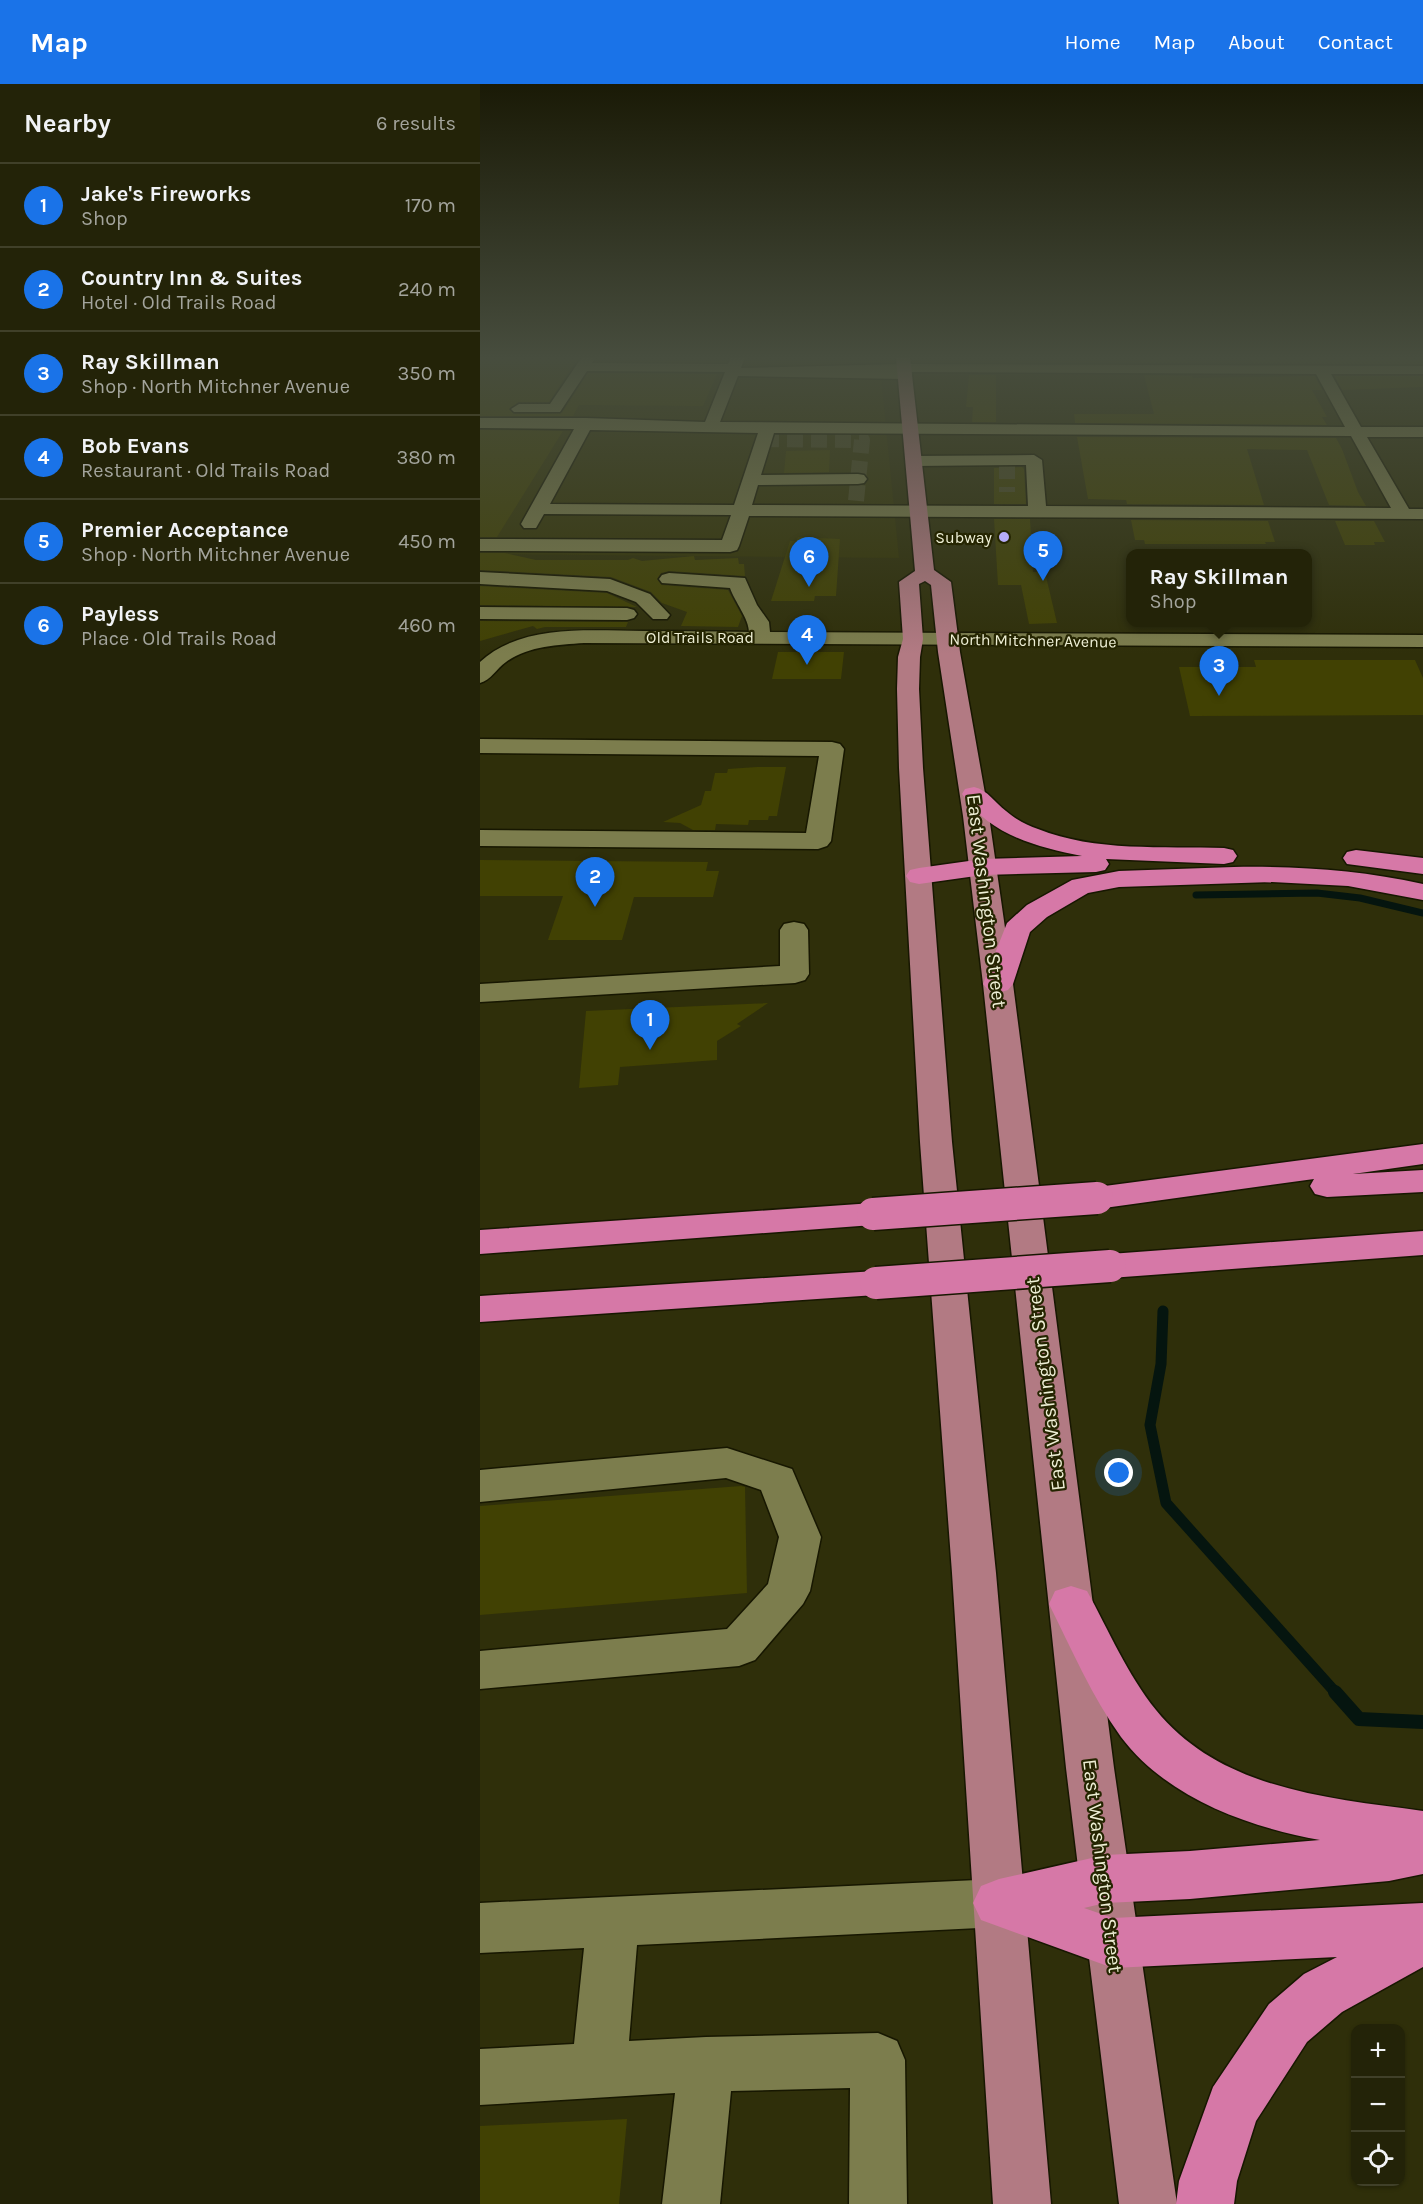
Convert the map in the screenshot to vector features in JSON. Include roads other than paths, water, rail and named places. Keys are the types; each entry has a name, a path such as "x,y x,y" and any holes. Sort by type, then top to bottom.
{"highway":[{"path":"974,794 995,815 1018,829 1053,841 1091,850 1353,858 1423,866"},
{"path":"983,875 1270,857"},
{"path":"919,876 983,875 1119,879 1333,876 1378,882 1423,892"},
{"path":"999,984 1017,929 1037,911 1081,886 1119,879"},
{"path":"1097,1198 1423,1154"},
{"path":"480,1242 1097,1198 1423,1181"},
{"path":"480,1309 1423,1243"},
{"path":"1110,1266 1423,1263"},
{"path":"1071,1604 1129,1711 1150,1737 1196,1774 1227,1792 1301,1814 1423,1834"},
{"path":"999,1903 1105,1879 1190,1875 1389,1858 1423,1851"},
{"path":"999,1903 1113,1943 1423,1928"},
{"path":"1205,2204 1208,2181 1233,2107 1288,2023 1323,1993 1423,1939"}],"main road":[{"path":"914,456 925,573"},
{"name":"East Washington Street","path":"1022,2204 974,1572 936,1142 909,711 909,657 931,639 941,582 925,573 909,581 931,639 974,794 999,984 1006,1065 1071,1604 1148,2204"}],"street":[{"path":"518,545 568,456"},
{"path":"480,545 730,546 758,456"},
{"path":"1007,456 1007,462"},
{"path":"1370,456 1403,514"},
{"path":"965,460 966,488 969,499 978,503 1007,504 1007,492"},
{"path":"914,461 1034,460 1037,513"},
{"path":"750,480 858,479"},
{"path":"538,509 1423,514"},
{"path":"480,578 610,585 643,598 660,615"},
{"path":"669,579 738,582 747,606 759,622 760,638"},
{"path":"480,613 684,616"},
{"path":"731,616 755,617"},
{"name":"Old Trails Road","path":"484,668 498,658 522,647 562,639 609,636 931,639"},
{"name":"North Mitchner Avenue","path":"931,639 1423,641"},
{"path":"480,746 832,749 818,840 480,838"},
{"path":"480,993 795,974 794,930"},
{"path":"480,1486 727,1463 778,1480 800,1537 788,1591 739,1647 480,1670"},
{"path":"480,1928 999,1903"},
{"path":"599,2069 613,1921"},
{"path":"480,2077 706,2064 878,2060 878,2204"},
{"path":"691,2204 706,2064"}],"waterway":[{"path":"1196,895 1317,893 1360,898 1423,913"},
{"path":"1163,1311 1161,1364 1150,1425 1166,1503 1336,1693"},
{"path":"1335,1692 1359,1719 1423,1722"}],"tunnel":[{"path":"855,511 860,456"},
{"path":"1007,463 1007,492"}],"place":[{"name":"Subway","path":"1004,537"},
{"name":"Premier Acceptance","path":"1043,581"},
{"name":"Payless","path":"809,587"},
{"name":"Bob Evans","path":"807,665"},
{"name":"Ray Skillman","path":"1219,696"},
{"name":"Country Inn & Suites","path":"595,907"},
{"name":"Jake's Fireworks","path":"650,1050"}]}
